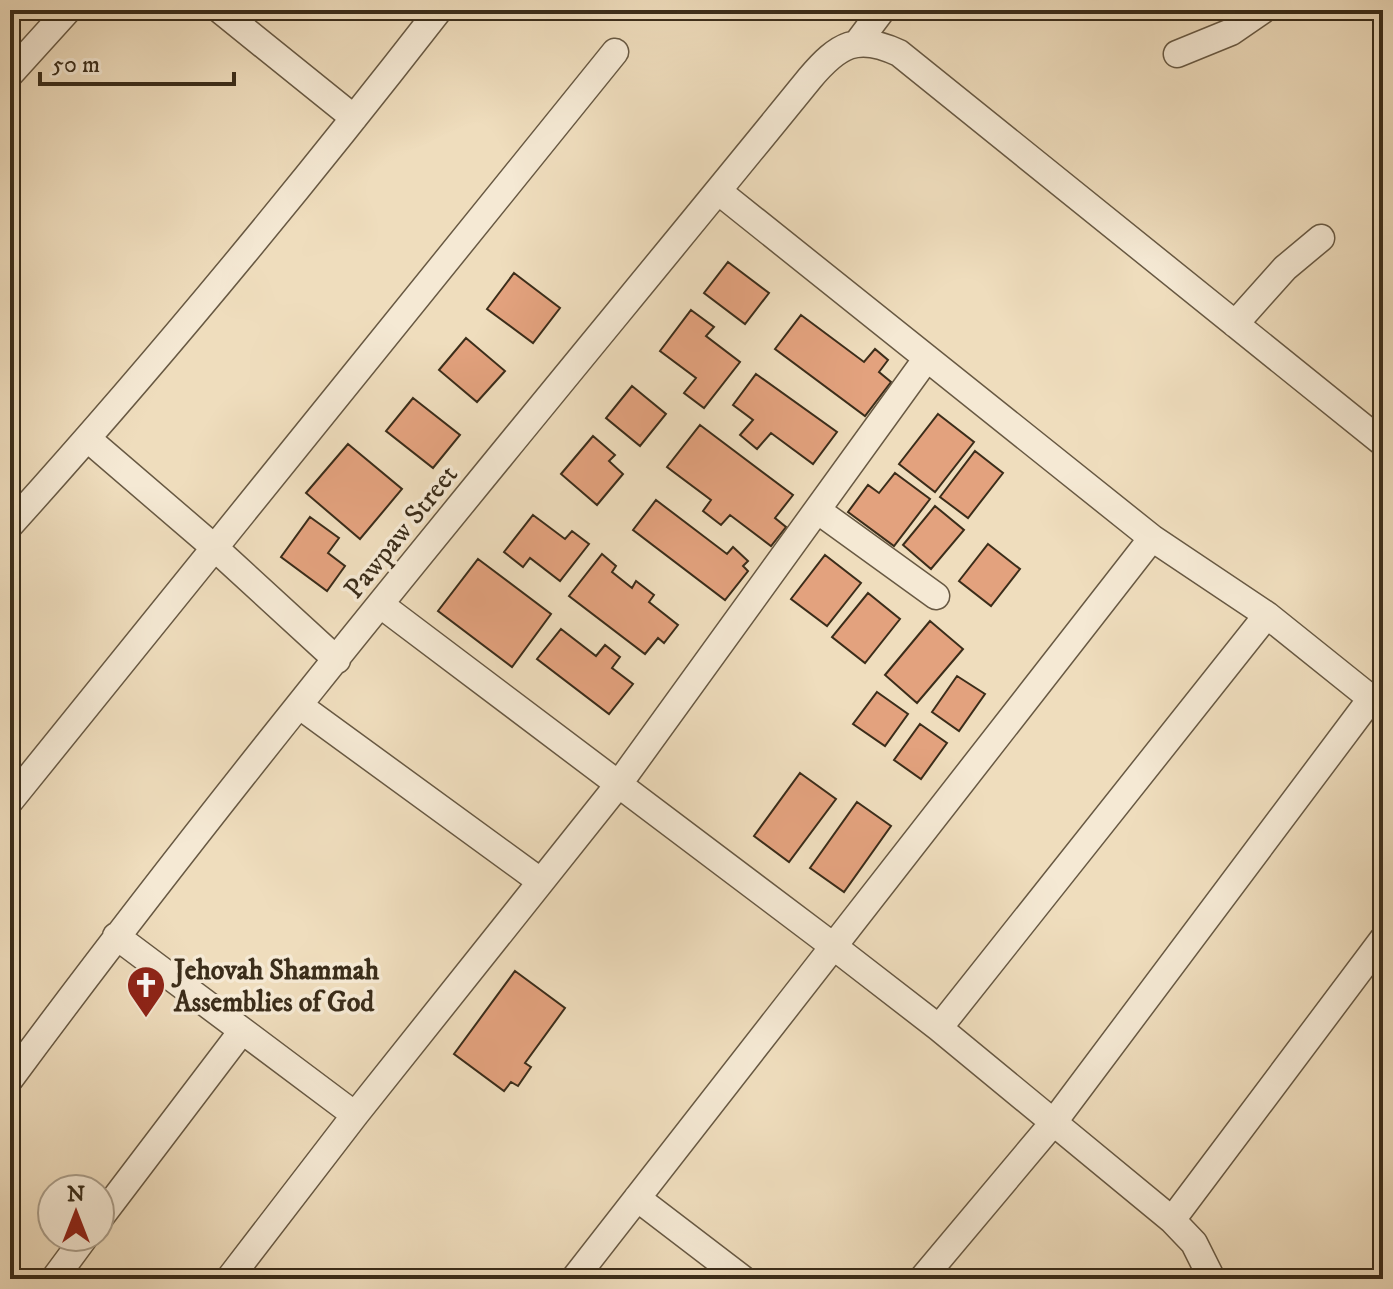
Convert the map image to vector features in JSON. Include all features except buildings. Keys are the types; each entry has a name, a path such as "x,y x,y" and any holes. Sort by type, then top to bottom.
{"street":[{"path":"10,74 68,10"},
{"path":"220,10 354,118"},
{"path":"10,525 88,439 354,118 439,10"},
{"path":"858,42 882,10"},
{"path":"1177,54 1231,32 1263,10"},
{"path":"858,42 880,44 899,53 1383,443"},
{"name":"Pawpaw Street","path":"10,1079 116,936 828,56 858,42"},
{"path":"10,801 615,52"},
{"path":"718,191 1152,538 1267,615 1377,704 1053,1123 922,1279"},
{"path":"1235,324 1285,268 1321,238"},
{"path":"229,1279 355,1115 618,785 927,358"},
{"path":"88,439 216,549 337,660"},
{"path":"817,510 936,596"},
{"path":"574,1279 1152,538"},
{"path":"381,605 939,1028 1172,1220 1194,1243 1212,1279"},
{"path":"939,1028 1267,615"},
{"path":"300,706 540,881"},
{"path":"116,936 355,1115"},
{"path":"1172,1220 1383,939"},
{"path":"116,1197 242,1031"},
{"path":"637,1198 743,1279"},
{"path":"54,1279 73,1253"}],"place":[{"name":"Jehovah Shammah Assemblies of God","path":"146,1019"}]}
